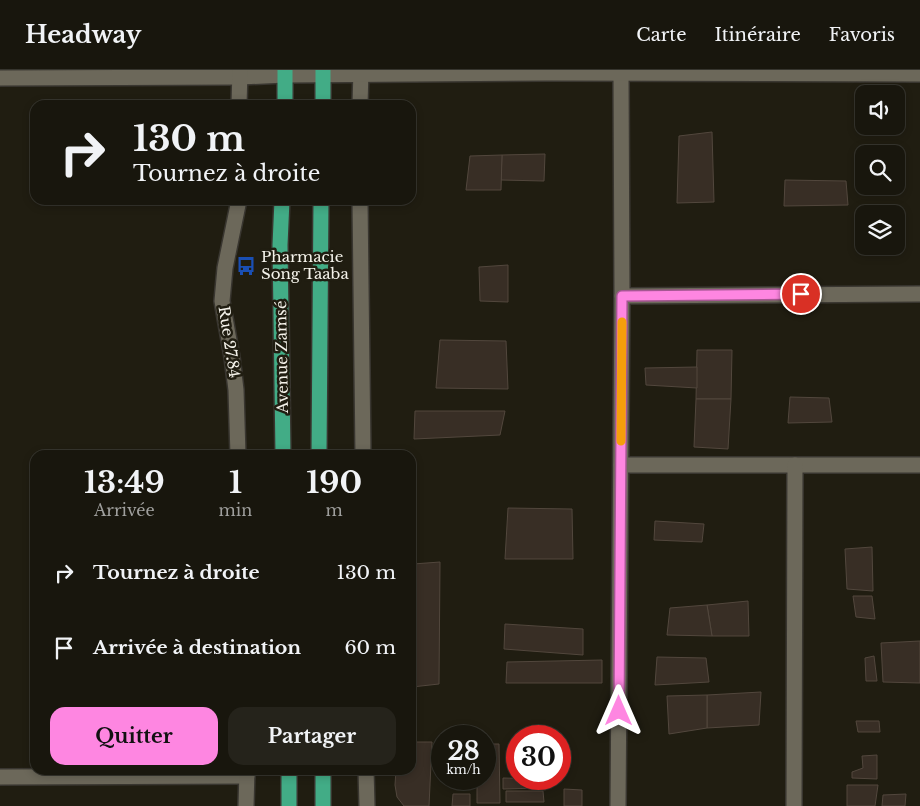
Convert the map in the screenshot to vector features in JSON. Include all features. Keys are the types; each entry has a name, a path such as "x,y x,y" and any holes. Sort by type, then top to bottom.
{"highway":[{"path":"323,72 323,100"},
{"path":"284,100 285,73"},
{"name":"Avenue Zamsé","path":"282,205 280,245 284,450"},
{"path":"319,450 321,205"},
{"path":"289,775 289,806"},
{"path":"322,775 323,806"}],"street":[{"path":"0,78 42,74 548,71 621,74 886,72 920,74"},
{"path":"360,72 360,100"},
{"path":"239,100 240,74"},
{"path":"618,806 622,296 621,74"},
{"name":"Rue 27.84","path":"238,205 225,268 222,301 236,390 238,450"},
{"path":"360,205 363,450"},
{"path":"622,296 920,294"},
{"path":"621,465 920,465"},
{"path":"794,465 794,806"},
{"path":"0,777 124,775"},
{"path":"246,806 247,775"},
{"path":"366,775 367,806"}],"building":[{"path":"712,132 714,202 677,203 679,136"},
{"path":"545,154 544,181 501,180 502,155"},
{"path":"502,155 501,190 466,190 470,156"},
{"path":"785,180 846,181 848,205 784,206"},
{"path":"508,265 508,302 480,301 479,267"},
{"path":"440,340 506,341 508,389 436,388"},
{"path":"697,350 732,350 731,399 696,399"},
{"path":"697,367 697,388 646,385 645,368"},
{"path":"790,397 829,398 832,422 788,423"},
{"path":"696,399 731,399 728,449 694,447"},
{"path":"415,411 505,411 500,435 414,439"},
{"path":"508,508 572,509 573,559 505,559"},
{"path":"655,521 704,524 702,542 654,540"},
{"path":"872,547 873,591 847,589 845,549"},
{"path":"440,562 439,684 416,687 416,564"},
{"path":"853,596 872,596 875,619 856,617"},
{"path":"748,601 749,636 712,636 707,605"},
{"path":"707,605 712,636 667,635 670,608"},
{"path":"505,624 583,629 583,655 504,649"},
{"path":"920,641 920,683 883,682 881,643"},
{"path":"874,656 877,681 866,681 865,658"},
{"path":"657,657 706,658 709,682 655,685"},
{"path":"602,660 602,683 506,683 507,662"},
{"path":"761,692 759,725 707,728 707,695"},
{"path":"707,695 707,728 669,734 667,696"},
{"path":"856,721 879,721 880,732 858,732"},
{"path":"416,742 431,742 429,806 404,806 397,797 396,775 416,775"},
{"path":"496,744 499,744 500,803 477,803 477,790 496,790"},
{"path":"877,755 877,779 852,778 852,772 863,768 862,756"},
{"path":"503,778 506,778 506,789 503,789"},
{"path":"847,785 878,785 875,806 847,806"},
{"path":"564,790 582,790 582,806 564,806"},
{"path":"506,791 543,791 544,802 506,802"},
{"path":"453,794 470,794 470,806 452,806"},
{"path":"906,794 905,806 882,806 883,795"}],"slow traffic":[{"path":"621,441 622,322"}],"place":[{"name":"Pharmacie Song Taaba","path":"246,266"}],"route":[{"path":"619,711 622,296 801,294"}]}
